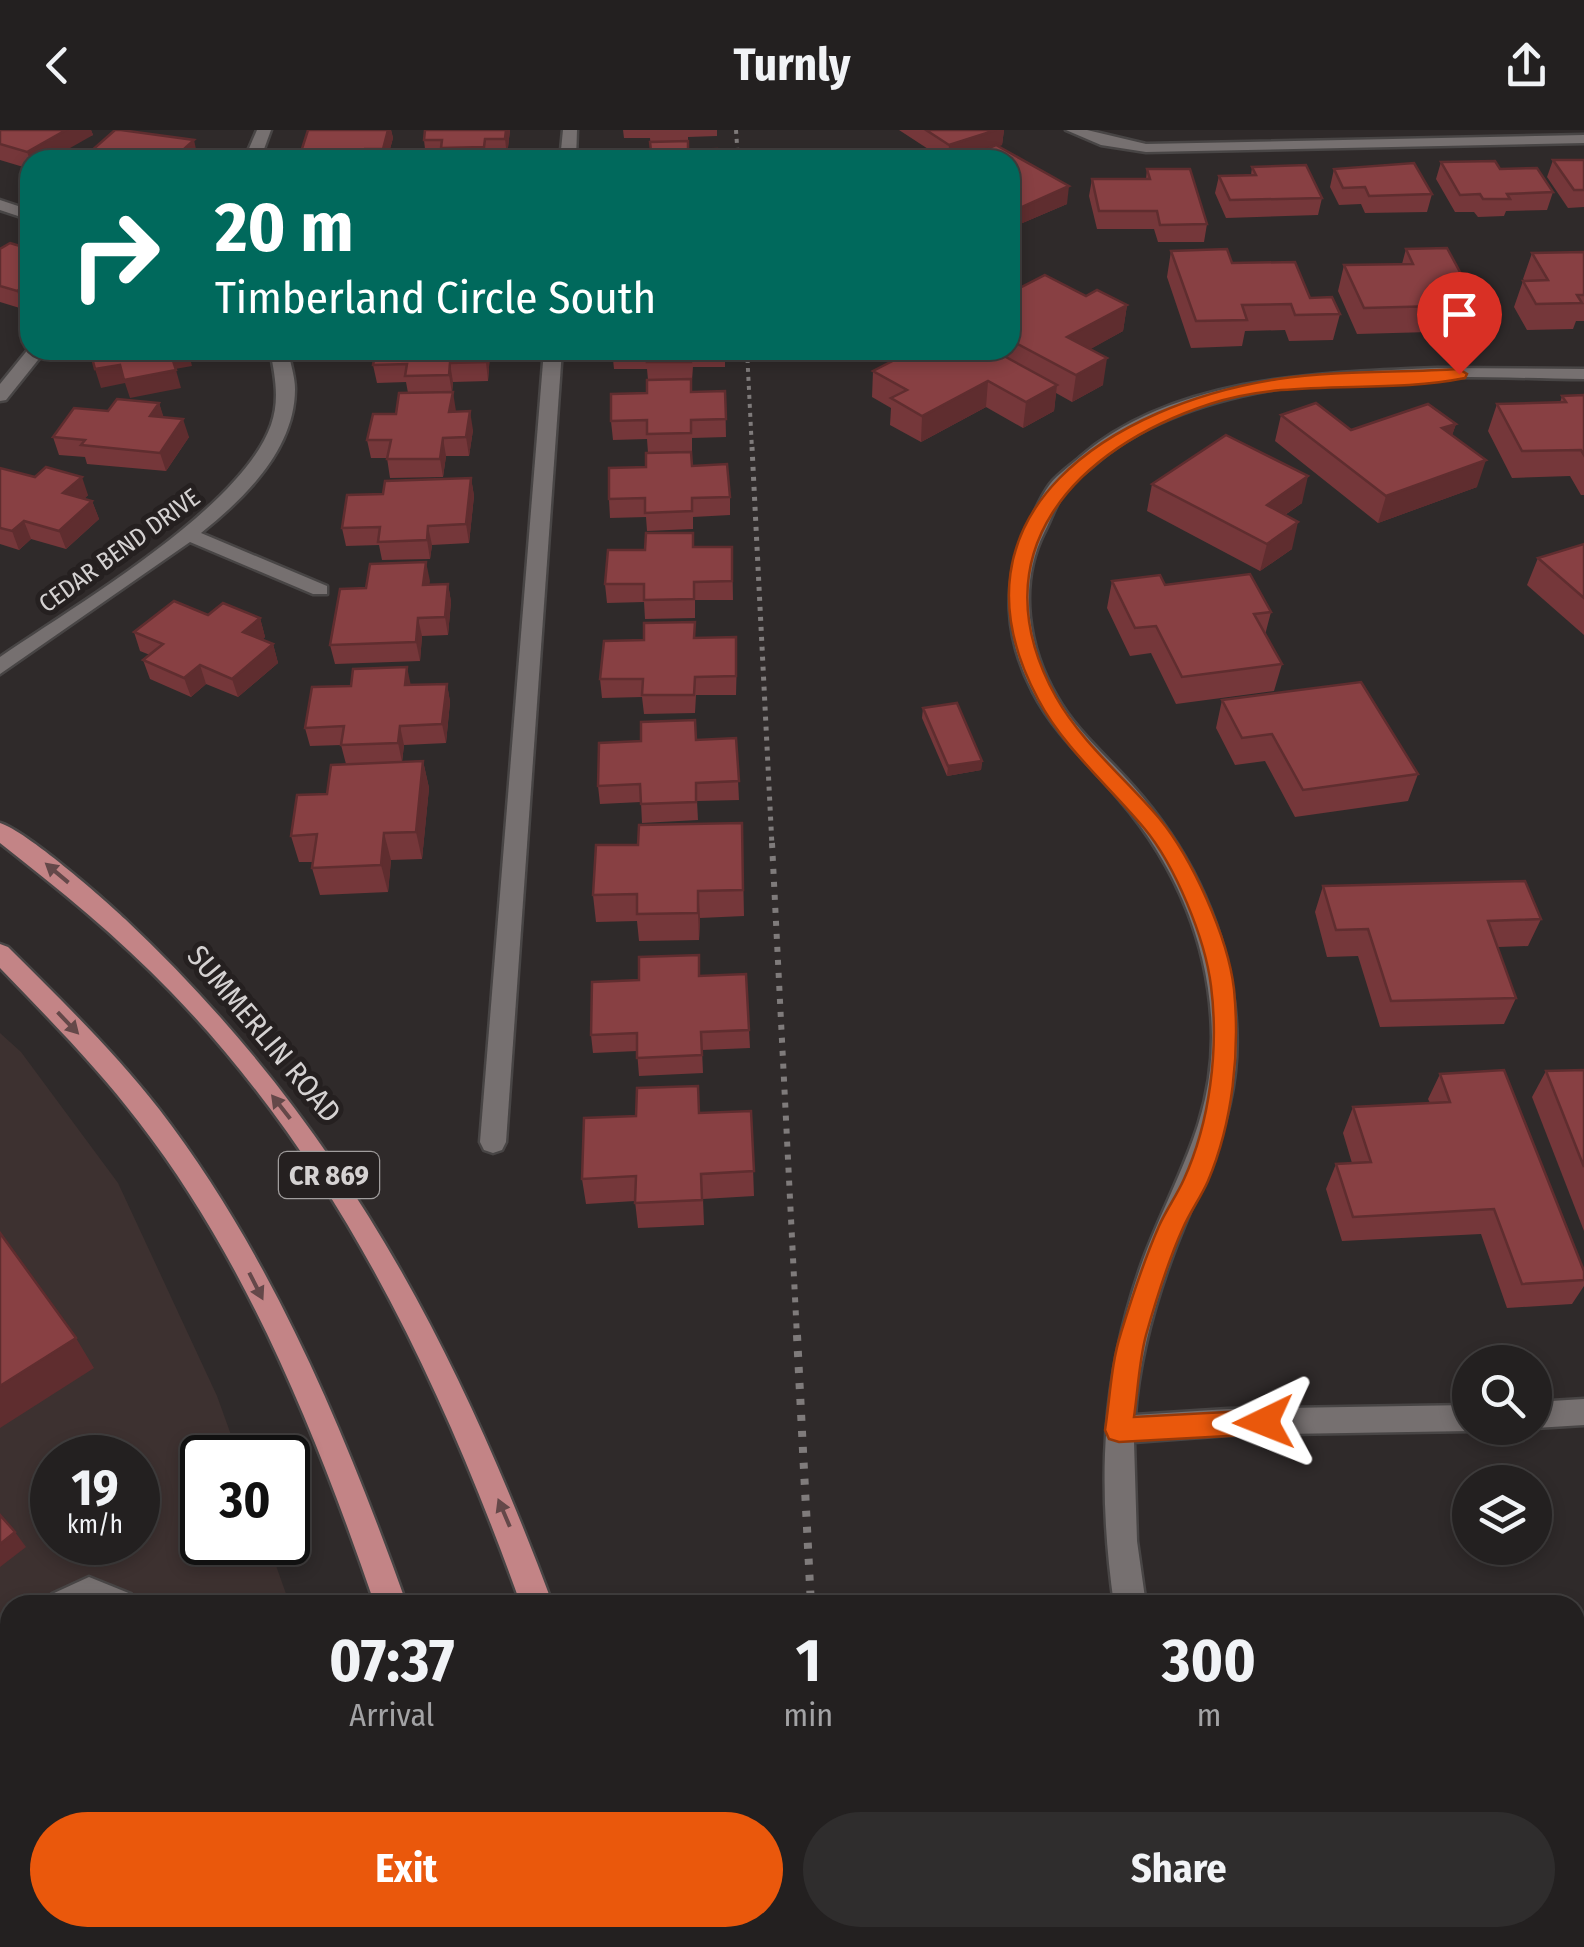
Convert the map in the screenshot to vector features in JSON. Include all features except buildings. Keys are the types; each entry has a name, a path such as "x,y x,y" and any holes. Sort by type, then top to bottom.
{"main road":[{"name":"SUMMERLIN ROAD","path":"0,831 44,861 124,928 217,1026 290,1117 362,1222 432,1346 514,1537 534,1595"},
{"path":"0,953 95,1050 165,1138 233,1242 298,1367 358,1508 387,1595"}],"street":[{"path":"1074,130 1106,142 1187,149 1584,139"},
{"path":"0,396 29,360"},
{"name":"CEDAR BEND DRIVE","path":"0,667 188,534 234,495 272,442 285,396 282,360"},
{"path":"493,1142 552,360"},
{"path":"1129,1595 1119,1430 1132,1338 1171,1227 1196,1180 1212,1133 1222,1087 1223,989 1214,946 1176,860 1129,795 1070,731 1032,668 1017,609 1018,582 1031,530 1061,485 1103,447 1132,429 1208,399 1318,379 1584,374"},
{"path":"188,534 320,590"},
{"path":"1552,1414 1584,1412"},
{"path":"1119,1430 1228,1422 1452,1418"}],"path":[{"path":"748,360 810,1595"}],"shaded area":[{"path":"0,1033 21,1052 118,1183 217,1396 231,1435 180,1435 180,1565 276,1565 286,1595 0,1595"}],"route":[{"path":"1264,1422 1119,1430 1132,1338 1171,1227 1196,1180 1212,1133 1222,1087 1223,989 1214,946 1176,860 1154,826 1070,731 1047,699 1022,637 1018,582 1031,530 1044,507 1081,465 1132,429 1167,413 1242,390 1318,379 1459,374"}]}
